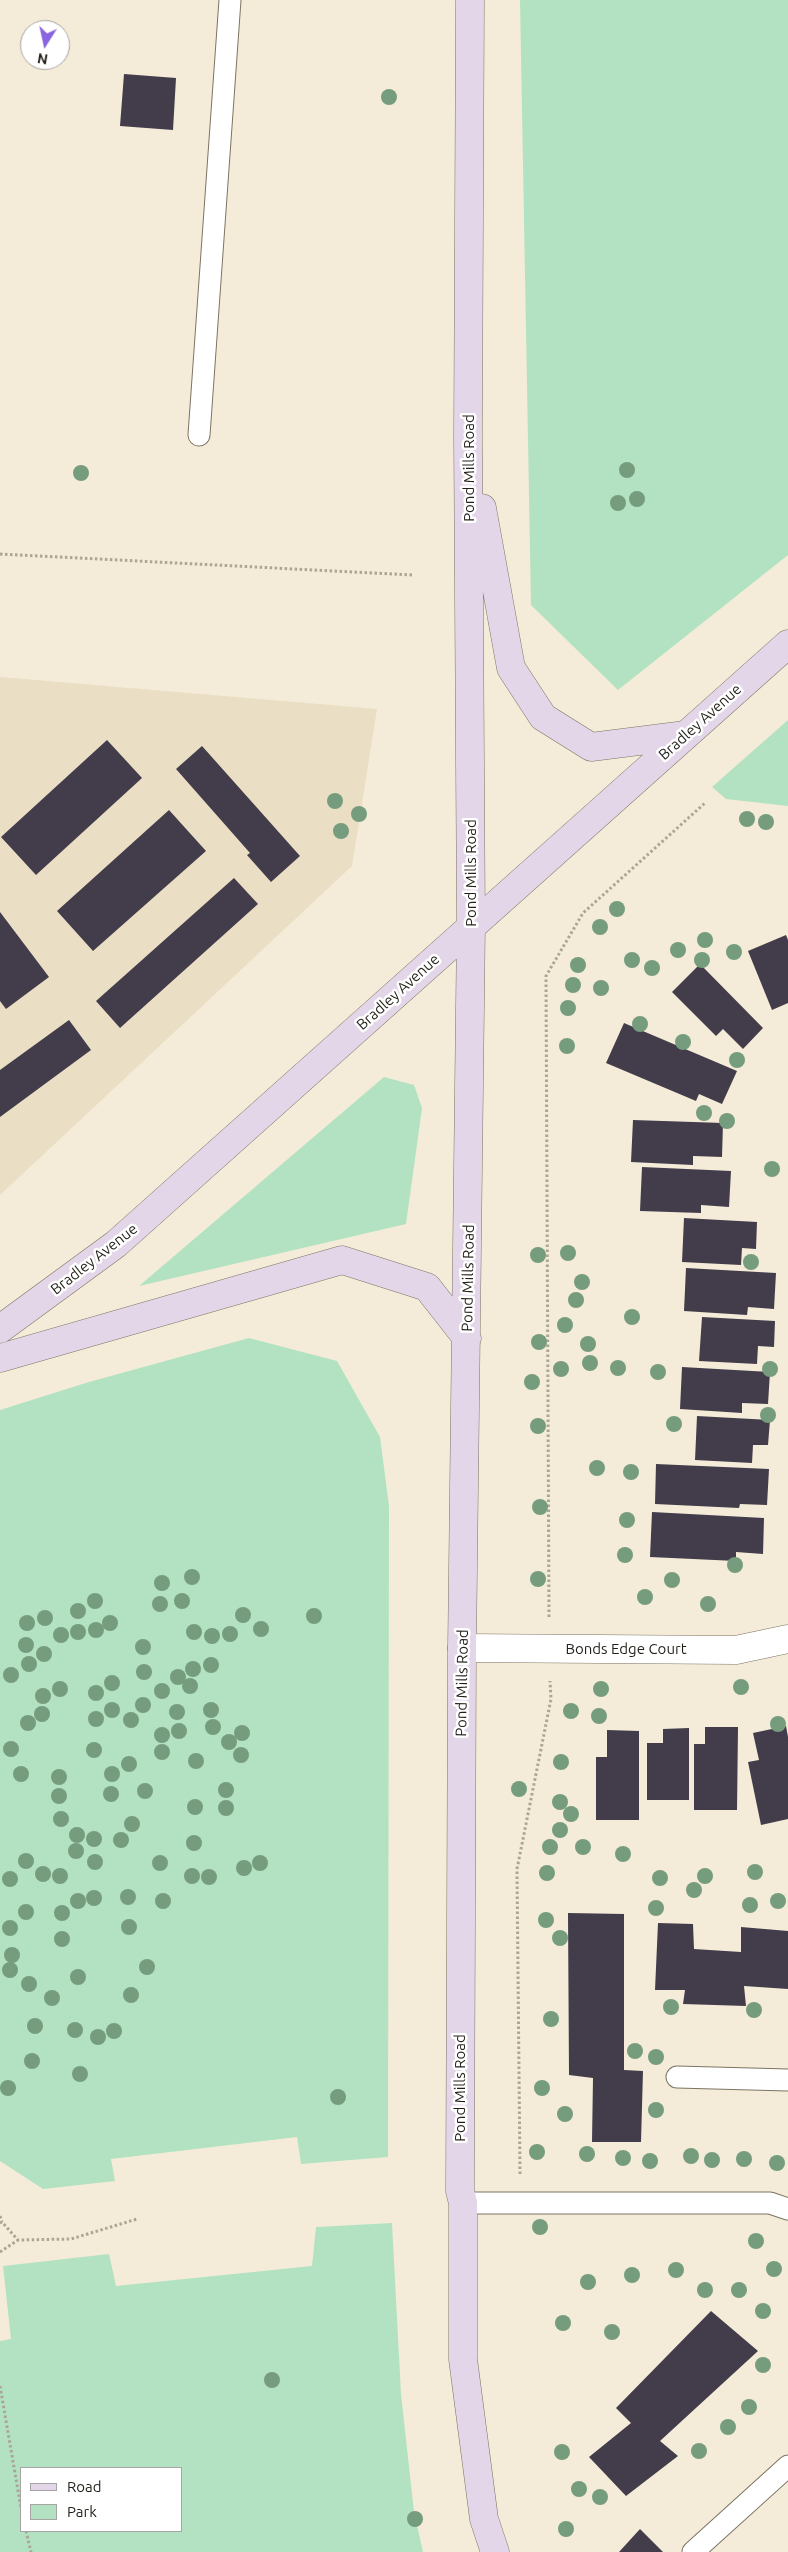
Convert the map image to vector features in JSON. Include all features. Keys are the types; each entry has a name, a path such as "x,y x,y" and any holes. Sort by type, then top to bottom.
{"main road":[{"name":"Pond Mills Road","path":"470,0 468,436 471,926 462,1648 460,2191 463,2202 463,2359 484,2519 495,2552"},
{"path":"468,436 511,668 543,717 591,747 686,735"},
{"name":"Bradley Avenue","path":"0,1329 116,1244 788,644"},
{"path":"0,1358 342,1260 427,1287 467,1338"}],"street":[{"name":"Bonds Edge Court","path":"462,1648 736,1650 788,1639"}],"lane":[{"path":"199,435 230,0"},
{"path":"677,2077 788,2080"},
{"path":"463,2202 770,2203 788,2209"},
{"path":"693,2552 788,2466"}],"path":[{"path":"0,554 412,575"},
{"path":"521,2202 517,1869 551,1699 549,1648 546,976 582,913 706,803"},
{"path":"0,2216 1,2223 18,2240"},
{"path":"0,2252 18,2240 71,2238 137,2219"},
{"path":"0,2386 20,2502"},
{"path":"26,2532 31,2552"}],"shaded area":[{"path":"0,677 377,709 352,866 0,1195"}],"green space":[{"path":"520,0 788,0 788,555 618,690 531,605"},
{"path":"788,720 788,806 726,799 712,787"},
{"path":"384,1077 414,1085 422,1108 406,1224 139,1286"},
{"path":"249,1338 337,1361 380,1437 389,1506 388,2157 301,2164 297,2137 111,2159 115,2181 43,2189 0,2161 0,1410 89,1382"},
{"path":"392,2223 401,2394 414,2512 423,2552 0,2552 0,2341 11,2339 3,2266 109,2254 116,2286 312,2266 316,2227"}],"building":[{"path":"124,74 176,78 173,130 120,126"},
{"path":"107,740 142,778 36,875 1,837"},
{"path":"202,746 300,856 271,882 247,855 250,853 176,769"},
{"path":"169,810 206,851 93,951 57,911"},
{"path":"234,878 258,904 120,1028 96,1001"},
{"path":"0,912 49,977 6,1009 0,1001"},
{"path":"786,935 788,940 788,1003 772,1010 748,951"},
{"path":"700,964 763,1028 743,1049 723,1029 716,1036 672,992"},
{"path":"69,1020 91,1050 0,1117 0,1070"},
{"path":"624,1023 737,1071 722,1104 699,1094 696,1101 606,1063"},
{"path":"633,1120 723,1123 722,1157 693,1156 693,1165 631,1162"},
{"path":"642,1167 731,1171 729,1207 701,1205 701,1213 640,1211"},
{"path":"684,1218 757,1222 756,1249 742,1248 741,1265 682,1262"},
{"path":"686,1268 776,1273 774,1309 748,1307 747,1315 684,1311"},
{"path":"702,1317 775,1321 774,1347 758,1346 757,1364 699,1361"},
{"path":"682,1367 770,1372 768,1404 742,1403 742,1413 680,1409"},
{"path":"697,1416 770,1420 768,1445 753,1445 752,1463 695,1460"},
{"path":"656,1464 769,1469 767,1505 740,1504 739,1508 655,1504"},
{"path":"652,1512 764,1518 763,1554 736,1552 736,1561 650,1557"},
{"path":"786,1726 788,1737 788,1819 761,1825 748,1762 759,1760 753,1733"},
{"path":"705,1727 738,1727 737,1810 694,1810 694,1744 705,1744"},
{"path":"689,1728 689,1800 647,1800 647,1743 663,1743 663,1729"},
{"path":"607,1730 639,1731 639,1820 596,1820 596,1757 607,1757"},
{"path":"568,1913 624,1914 624,2070 643,2071 641,2142 592,2142 593,2078 569,2075"},
{"path":"658,1923 693,1924 694,1949 741,1952 741,1927 788,1931 788,1989 744,1986 746,2006 683,2004 685,1990 655,1990"},
{"path":"711,2311 758,2351 660,2441 678,2456 626,2496 589,2457 631,2423 616,2408"},
{"path":"640,2529 663,2552 619,2552"}]}
